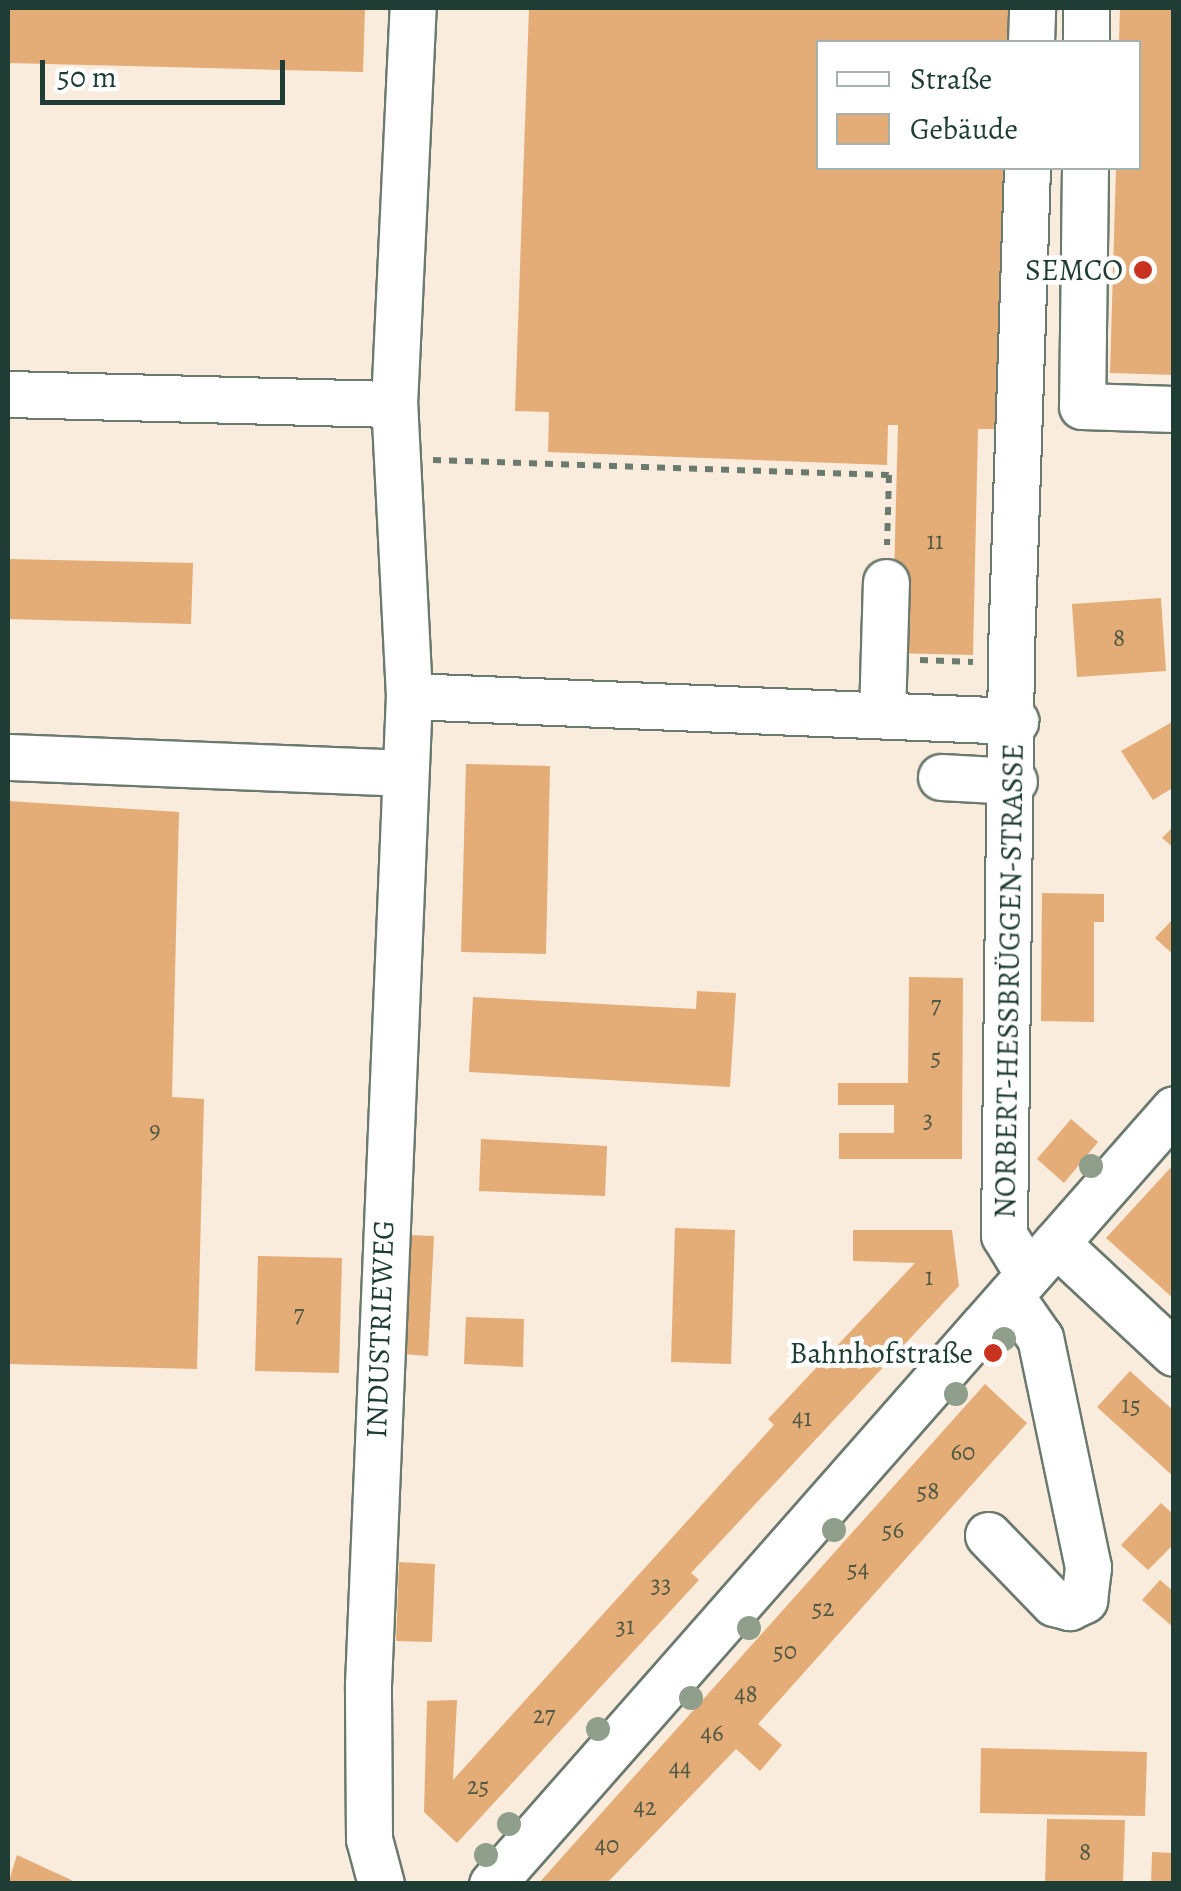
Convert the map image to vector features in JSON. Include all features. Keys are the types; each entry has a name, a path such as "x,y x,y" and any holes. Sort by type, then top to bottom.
{"street":[{"name":"INDUSTRIEWEG","path":"381,1884 369,1839 368,1685 409,696 394,404 413,8"},
{"path":"1031,40 1032,8"},
{"path":"1086,8 1086,40"},
{"name":"NORBERT-HESSBRÜGGEN-STRASSE","path":"1027,170 1004,1235 1031,1271"},
{"path":"1084,170 1082,406 1174,409"},
{"path":"8,394 394,404"},
{"path":"882,716 886,582"},
{"path":"409,696 882,716 1015,700"},
{"path":"8,757 404,774"},
{"path":"942,778 1014,781"},
{"path":"492,1884 1174,1109"},
{"path":"1031,1271 1174,1353"},
{"path":"988,1535 1054,1603 1070,1607 1084,1600 1088,1567 1040,1338 1028,1312 1031,1271"}],"path":[{"path":"397,458 889,475 886,582"},
{"path":"884,659 980,662 980,643"}],"building":[{"path":"8,8 365,8 363,72 8,63"},
{"path":"529,8 1011,8 1010,40 816,40 816,170 1005,170 996,429 978,429 973,655 892,653 898,425 888,425 887,465 548,452 549,412 515,411"},
{"name":"SEMCO","path":"1120,8 1174,8 1174,375 1110,373 1116,170 1141,170 1141,40 1119,40"},
{"path":"8,559 193,563 191,624 8,619"},
{"path":"1161,598 1166,671 1077,677 1072,604"},
{"path":"1174,721 1174,787 1153,800 1121,751"},
{"path":"466,764 550,766 546,954 461,952"},
{"path":"8,801 179,812 172,1097 204,1099 197,1369 8,1364"},
{"path":"1174,826 1174,848 1162,838"},
{"path":"1042,893 1104,894 1104,922 1094,922 1094,1022 1041,1021"},
{"path":"1174,918 1174,955 1155,938"},
{"path":"909,977 963,978 962,1159 839,1159 839,1133 894,1133 894,1105 838,1105 838,1083 908,1083"},
{"path":"697,991 736,993 730,1087 469,1072 473,997 696,1009"},
{"path":"1071,1119 1098,1142 1064,1183 1037,1159"},
{"path":"481,1139 607,1146 605,1196 479,1191"},
{"path":"1174,1164 1174,1299 1106,1238"},
{"path":"675,1228 735,1230 731,1364 671,1362"},
{"path":"853,1230 952,1230 959,1286 691,1573 699,1580 457,1843 424,1812 427,1701 457,1700 453,1780 774,1425 768,1419 915,1263 853,1261"},
{"path":"408,1235 434,1236 428,1356 403,1354"},
{"path":"258,1256 342,1258 339,1373 255,1371"},
{"path":"466,1317 524,1319 523,1367 464,1364"},
{"path":"1130,1371 1174,1411 1174,1477 1097,1407"},
{"path":"985,1384 1027,1423 758,1724 782,1745 760,1771 736,1749 606,1884 538,1884"},
{"path":"1161,1503 1174,1515 1174,1544 1148,1570 1121,1545"},
{"path":"399,1562 435,1564 432,1642 396,1641"},
{"path":"1160,1580 1174,1592 1174,1628 1142,1600"},
{"path":"981,1748 1147,1752 1145,1816 980,1813"},
{"path":"1047,1819 1125,1820 1123,1884 1045,1884"},
{"path":"1152,1852 1174,1853 1174,1884 1151,1884"},
{"path":"17,1855 80,1884 8,1884"}],"place":[{"name":"SEMCO","path":"1143,270"},
{"name":"Bahnhofstraße","path":"993,1353"}]}
